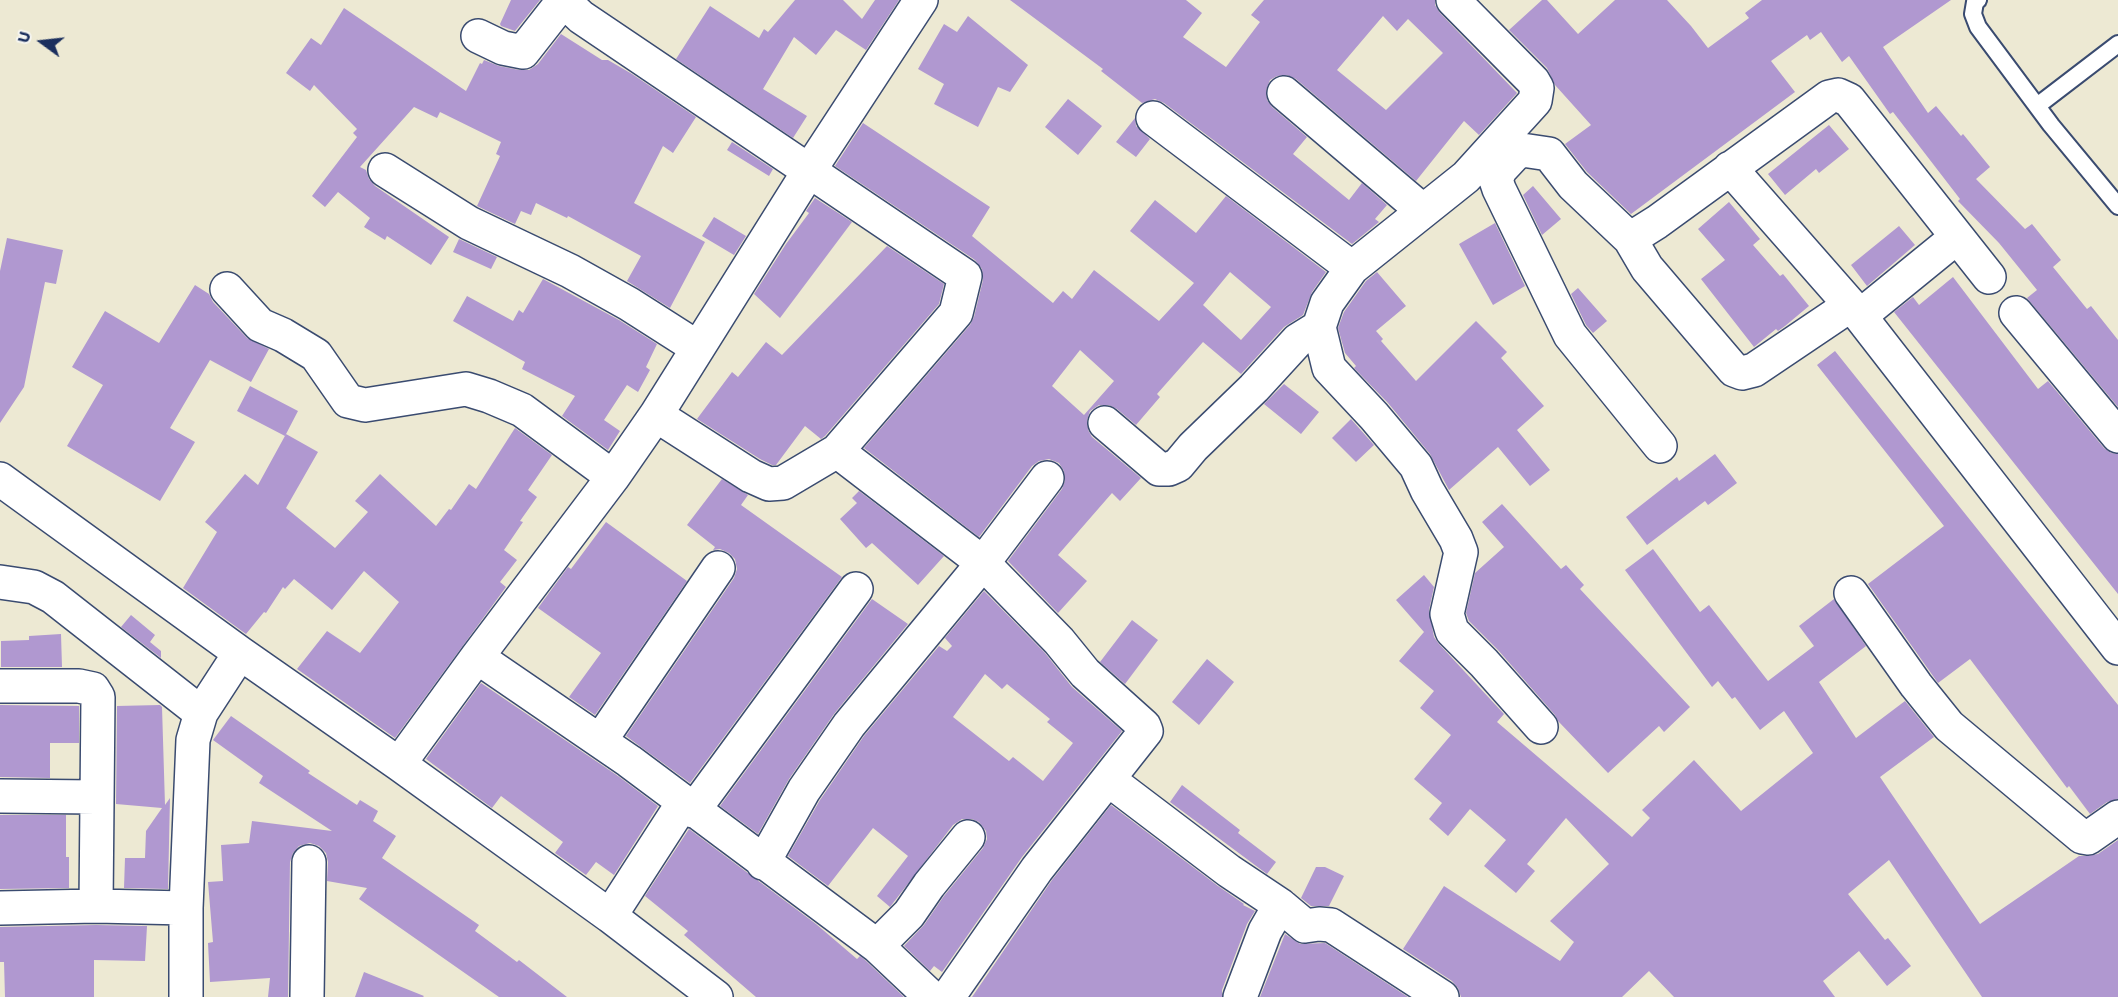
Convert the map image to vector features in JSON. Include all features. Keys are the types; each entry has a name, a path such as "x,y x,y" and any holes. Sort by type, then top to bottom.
{"street":[{"path":"478,36 503,48 523,52 563,0 581,17 964,276 956,313 837,451 783,483 769,484 751,476 656,415"},
{"path":"399,764 613,477 656,415 809,171 921,0"},
{"path":"1453,0 1533,81 1537,88 1535,101 1466,177 1352,268 1327,303 1319,327 1329,368 1416,466 1427,490 1456,539 1461,552 1447,614 1452,631 1541,727"},
{"path":"1284,93 1423,211"},
{"path":"1630,239 1657,222 1829,97 1838,95 1845,97 1989,277"},
{"path":"1153,118 1352,268"},
{"path":"1660,446 1570,336 1496,180 1500,170 1514,155 1522,150 1549,154 1573,184 1630,239 1647,268 1734,370 1742,373 1754,370 1854,311 1957,237"},
{"path":"1730,168 1854,311 2118,648"},
{"path":"385,170 470,223 570,271 629,304 698,348"},
{"path":"227,289 260,325 283,335 316,355 348,401 365,405 466,389 474,391 522,410 613,477"},
{"path":"2016,313 2118,436"},
{"path":"1105,423 1159,469 1169,469 1178,465 1192,447 1254,388 1298,340 1319,327"},
{"path":"837,451 983,563 1059,641 1085,673 1144,726 1146,733 1037,869 948,997"},
{"path":"763,863 804,790 849,725 983,563 1047,478"},
{"path":"0,479 610,916 716,997"},
{"path":"600,741 718,568"},
{"path":"0,582 34,587 53,597 201,713"},
{"path":"610,916 688,807 856,589"},
{"path":"1851,593 1916,685 1949,726 2082,837 2088,838 2118,817"},
{"path":"186,997 186,908 193,740 201,713 240,653"},
{"path":"477,657 600,741 877,946 931,997"},
{"path":"0,686 79,686 93,689 98,697 96,906"},
{"path":"1109,780 1229,871 1280,905 1305,926 1320,924 1331,926 1442,997"},
{"path":"0,796 96,797"},
{"path":"877,946 909,914 968,837"},
{"path":"307,997 309,862"},
{"path":"1240,997 1264,931 1280,905"},
{"path":"0,909 96,906 186,908"}],"lane":[{"path":"1978,0 1975,3 1973,14 1978,27 2051,125 2117,201"},
{"path":"2037,106 2118,44"}],"building":[{"path":"511,0 540,0 515,31 500,24"},
{"path":"795,0 843,0 862,19 875,0 899,0 866,50 836,30 816,55 794,37 763,89 807,116 793,138 676,59 710,6 759,38 764,29 768,32"},
{"path":"1010,0 1186,0 1202,13 1183,37 1226,67 1260,22 1251,15 1264,0 1435,0 1440,13 1517,93 1479,135 1464,121 1416,181 1296,79 1287,75 1277,76 1270,80 1266,90 1267,100 1307,137 1293,154 1349,200 1362,183 1387,205 1375,219 1379,222 1352,244 1164,103 1155,99 1142,103 1101,71 1103,69","holes":["1383,16 1397,31 1408,19 1443,53 1386,110 1337,70"]},
{"path":"1542,0 1547,0 1578,34 1615,0 1667,0 1708,48 1749,18 1745,13 1762,0 1951,0 1883,47 1928,113 1936,106 1990,167 1976,179 2025,229 2032,224 2061,260 2053,267 2087,309 2091,306 2118,340 2118,407 2027,298 2037,290 1999,243 1958,201 1960,199 1893,112 1890,114 1849,56 1842,62 1821,32 1810,40 1807,35 1771,61 1795,92 1631,214 1587,172 1565,144 1591,125 1555,85 1547,68 1509,30"},
{"path":"344,8 466,91 480,63 482,64 484,60 499,66 529,70 538,64 561,34 602,60 608,60 632,74 696,117 673,153 663,146 634,203 705,242 670,308 627,281 641,256 568,216 567,218 536,203 531,215 521,211 515,224 477,206 500,156 496,154 501,142 440,112 437,118 414,107 360,167 366,170 375,186 449,237 431,265 387,236 385,240 364,227 370,218 338,192 325,207 312,196 357,137 353,133 357,129 314,85 310,91 286,73 311,38 321,45"},
{"path":"968,16 1028,65 1010,92 998,87 978,127 934,104 944,84 918,69 944,24 957,32"},
{"path":"1068,99 1102,126 1078,155 1045,127"},
{"path":"1135,118 1136,126 1150,139 1136,157 1116,142"},
{"path":"863,123 990,207 972,236 1053,303 1063,291 1072,299 1094,270 1159,321 1194,283 1130,231 1155,200 1196,233 1226,196 1326,272 1312,292 1303,315 1284,327 1241,374 1203,342 1157,394 1160,397 1136,425 1109,405 1099,405 1090,411 1087,420 1088,430 1092,437 1141,478 1120,501 1112,493 1058,555 1087,581 1058,613 1008,561 1062,489 1065,481 1064,471 1059,463 1049,459 1039,461 1032,466 979,537 864,448 970,325 983,280 982,269 975,260 835,166","holes":["1230,272 1271,307 1241,340 1203,305","1080,350 1114,381 1084,415 1052,386"]},
{"path":"1829,125 1849,149 1819,173 1816,169 1785,195 1768,174"},
{"path":"732,142 773,169 769,176 727,150"},
{"path":"1533,186 1561,219 1542,235 1523,195"},
{"path":"815,198 852,222 780,318 754,294 809,213 806,211"},
{"path":"1729,202 1760,239 1753,245 1780,276 1783,274 1809,306 1754,347 1701,279 1725,260 1698,229"},
{"path":"714,217 746,236 734,255 702,236"},
{"path":"1495,223 1525,286 1493,305 1459,244"},
{"path":"1899,226 1915,245 1867,286 1851,265"},
{"path":"7,238 63,250 56,284 45,282 24,387 0,423 0,271"},
{"path":"459,239 497,257 491,269 453,252"},
{"path":"887,246 944,284 939,304 825,436 821,439 805,426 776,465 772,465 697,419 732,372 738,377 766,342 782,355"},
{"path":"1377,272 1406,306 1376,331 1383,339 1381,341 1416,381 1476,321 1507,352 1501,358 1544,406 1517,430 1550,470 1530,486 1498,447 1449,490 1430,454 1388,403 1354,368 1356,366 1345,353 1338,328 1344,312 1366,281"},
{"path":"1953,277 2038,389 2048,381 2104,448 2111,453 2118,454 2118,594 1894,312 1913,297 1919,305"},
{"path":"543,279 619,320 657,344 646,367 650,370 638,392 627,385 604,420 620,431 608,450 562,416 575,396 522,369 525,362 453,321 467,296 513,321 519,310 523,313"},
{"path":"195,285 209,294 213,302 247,338 269,349 251,382 210,360 170,428 195,442 160,501 67,446 103,385 72,367 105,311 159,343"},
{"path":"1578,288 1607,321 1593,333 1586,325 1571,294"},
{"path":"1835,351 2118,705 2118,799 2107,802 2090,814 2069,786 2067,788 1970,659 1938,683 1868,584 1944,526 1817,365"},
{"path":"1284,384 1319,412 1301,434 1264,404"},
{"path":"250,386 298,411 285,436 237,411"},
{"path":"1351,419 1374,445 1356,462 1332,438"},
{"path":"515,428 552,455 528,490 537,497 504,550 517,560 500,582 506,587 395,738 297,669 327,631 360,653 399,602 364,571 332,610 294,579 285,589 283,587 266,613 264,612 246,634 183,588 217,532 205,522 245,474 258,485 286,434 318,452 286,508 335,548 368,512 355,501 380,474 436,526 449,509 451,510 469,484 476,489"},
{"path":"1715,454 1737,483 1708,505 1705,501 1647,545 1626,517 1677,477 1679,481"},
{"path":"722,479 748,495 741,505 842,577 690,783 626,736 734,578 737,569 735,559 720,549 713,550 715,547 687,525"},
{"path":"859,491 944,556 918,585 872,543 866,548 840,519 857,503 852,498"},
{"path":"1502,504 1561,569 1566,565 1584,585 1580,589 1690,707 1664,732 1659,726 1608,773 1558,721 1498,650 1469,621 1466,613 1475,573 1504,547 1482,522"},
{"path":"606,522 687,581 595,715 569,697 601,653 538,608 568,567 571,569"},
{"path":"1653,549 1700,612 1709,605 1768,681 1814,646 1799,626 1834,599 1866,646 1819,682 1856,738 1905,701 1934,737 1880,777 1980,924 2079,856 2098,854 2118,840 2118,997 1982,997 1889,860 1848,894 1885,940 1888,938 1911,966 1887,986 1859,951 1823,981 1835,997 1674,997 1649,971 1622,997 1461,997 1452,981 1403,949 1444,886 1560,961 1574,942 1550,921 1609,864 1566,818 1527,864 1535,871 1516,893 1484,866 1506,840 1470,809 1448,836 1429,819 1442,803 1414,779 1451,735 1420,708 1434,691 1399,661 1424,632 1396,600 1424,575 1434,587 1429,610 1434,637 1504,714 1497,722 1632,837 1650,818 1642,810 1694,760 1741,811 1813,753 1784,711 1760,730 1735,697 1732,699 1718,681 1712,687 1625,570"},
{"path":"984,591 1045,653 1072,687 1122,731 1022,857 942,972 934,966 930,971 904,946 924,925 983,848 987,839 986,831 979,822 962,819 953,825 890,907 877,896 908,856 873,828 828,886 788,856 820,800 864,736 939,646 947,651 952,646 945,638","holes":["985,674 1002,689 1007,684 1050,719 1047,722 1073,743 1043,781 1013,757 1009,761 953,717"]},
{"path":"872,599 908,624 834,714 789,779 758,834 720,806"},
{"path":"131,615 155,635 150,642 161,651 161,658 121,627"},
{"path":"1132,620 1158,640 1125,684 1100,662"},
{"path":"61,634 62,667 1,667 1,641 29,640 29,636"},
{"path":"1207,659 1234,682 1199,725 1172,702"},
{"path":"481,683 618,776 658,806 614,875 596,862 586,875 555,853 563,842 501,796 492,808 426,759"},
{"path":"0,705 79,706 79,743 50,743 50,778 0,777"},
{"path":"160,705 162,707 165,805 170,798 168,889 124,888 125,858 145,858 146,831 162,808 116,804 117,706"},
{"path":"231,716 310,771 308,773 357,805 360,800 378,811 373,821 396,836 382,858 479,925 475,931 517,962 519,960 567,997 499,997 359,899 367,888 327,881 326,853 319,846 310,843 299,846 290,862 288,997 268,997 270,978 210,982 208,943 213,942 208,882 223,881 221,845 249,843 252,821 332,831 259,783 263,776 213,740"},
{"path":"1182,785 1240,830 1238,833 1276,862 1267,874 1170,802"},
{"path":"1111,805 1243,905 1255,911 1247,924 1222,990 1222,997 972,997 1052,880"},
{"path":"0,815 66,815 69,888 0,889"},
{"path":"689,829 816,924 857,959 860,956 904,997 756,997 684,935 688,931 645,896"},
{"path":"1316,867 1325,867 1344,876 1329,906 1311,906 1301,898"},
{"path":"147,926 145,961 94,960 94,997 5,997 4,962 0,962 0,927"},
{"path":"1285,934 1300,944 1325,943 1408,997 1260,997"},
{"path":"364,972 424,996 355,997"}]}
